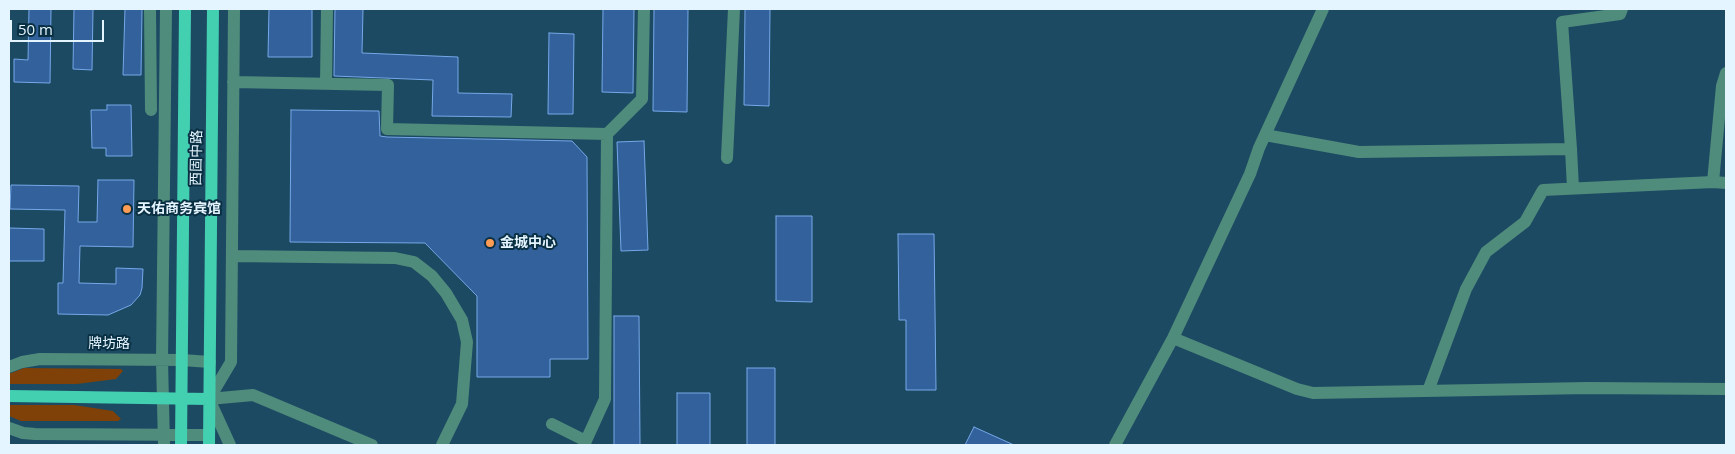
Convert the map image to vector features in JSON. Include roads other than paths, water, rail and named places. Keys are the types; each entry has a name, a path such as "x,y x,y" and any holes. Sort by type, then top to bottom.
{"main road":[{"name":"西固中路","path":"181,440 185,9"},
{"name":"西固中路","path":"209,440 213,9"},
{"path":"9,396 209,398"}],"street":[{"path":"150,9 151,110"},
{"path":"164,440 162,360 166,9"},
{"path":"209,398 231,362 234,9"},
{"path":"326,84 327,9"},
{"path":"552,424 585,443 605,399 607,134 642,99 644,9"},
{"path":"727,158 734,9"},
{"path":"1115,445 1173,338 1250,174 1264,135 1323,9"},
{"path":"1573,188 1561,15 1620,14 1622,9"},
{"path":"1713,182 1722,86 1726,73"},
{"path":"233,82 388,85 387,129 607,134"},
{"path":"1264,135 1359,152 1571,149"},
{"path":"1428,391 1466,289 1486,252 1525,222 1543,190 1726,183"},
{"path":"233,256 396,258 414,262 432,276 446,293 462,320 467,342 462,404 442,445"},
{"path":"1173,338 1297,389 1313,393 1588,388 1726,389"},
{"name":"牌坊路","path":"9,367 22,362 40,359 182,360 210,362"},
{"path":"209,398 253,395 372,445"},
{"path":"209,398 230,445"},
{"path":"9,428 23,433 35,434 164,440 209,440"}],"place":[{"name":"天佑商务宾馆","path":"127,209"},
{"name":"金城中心","path":"490,243"}]}
